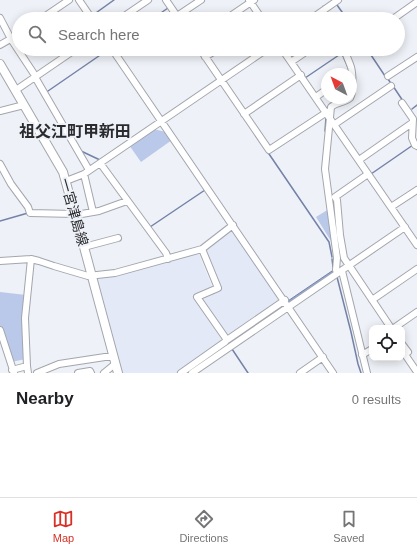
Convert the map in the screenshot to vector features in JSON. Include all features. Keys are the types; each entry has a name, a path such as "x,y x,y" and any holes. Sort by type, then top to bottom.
{"main road":[{"name":"一宮津島線","path":"0,64 60,166 66,181 118,373"}],"street":[{"path":"51,12 69,0"},
{"path":"79,0 87,12"},
{"path":"130,12 148,0"},
{"path":"166,0 174,12"},
{"path":"186,12 201,0"},
{"path":"321,12 337,0"},
{"path":"236,12 251,1 258,12"},
{"path":"403,12 417,2"},
{"path":"0,18 12,39 0,45"},
{"path":"22,56 86,172 93,212"},
{"path":"16,90 66,56"},
{"path":"117,56 334,373"},
{"path":"66,181 86,172 257,56"},
{"path":"287,56 417,245"},
{"path":"291,62 300,56"},
{"path":"347,56 352,68"},
{"path":"205,57 269,150 328,115"},
{"path":"388,76 417,57"},
{"path":"244,114 301,76"},
{"path":"335,124 391,86"},
{"path":"316,97 321,93"},
{"path":"402,103 413,119 412,138 417,146"},
{"path":"336,104 331,106 328,115 325,169 337,258 336,270 344,269"},
{"path":"0,111 24,105"},
{"path":"359,160 412,123"},
{"path":"100,162 166,254 168,259"},
{"path":"0,164 11,184 28,207 30,213 75,215 99,211 127,201"},
{"path":"367,373 362,356 344,269 337,200 335,197 368,174"},
{"path":"391,207 417,190"},
{"path":"0,260 31,259 88,276 115,273 201,249 233,225"},
{"path":"181,373 226,342 344,269 405,227"},
{"path":"84,247 118,238"},
{"path":"201,249 214,287 193,296 202,306 226,342"},
{"path":"28,373 25,318 31,259"},
{"path":"344,269 372,300 390,325"},
{"path":"344,269 385,325"},
{"path":"372,300 417,269"},
{"path":"192,373 227,340 287,304"},
{"path":"397,325 417,312"},
{"path":"0,330 13,371 27,366"},
{"path":"405,348 417,365"},
{"path":"362,356 369,351"},
{"path":"405,354 417,372"},
{"path":"37,373 60,364 105,357 114,361 104,373"},
{"path":"300,373 323,357"},
{"path":"78,373 90,371 92,373"}],"shaded area":[{"path":"153,129 166,132 172,140 141,162 129,145"},
{"path":"329,209 333,241 331,241 316,217"},
{"path":"233,229 282,300 227,338 199,297 219,289 203,249"},
{"path":"198,252 212,287 192,295 223,342 179,373 120,373 96,278"},
{"path":"332,271 333,273 187,373 182,373"},
{"path":"0,292 26,295 26,359 11,362 0,326"}],"waterway":[{"path":"97,12 114,0"},
{"path":"337,5 342,12"},
{"path":"162,12 168,8"},
{"path":"48,91 99,56"},
{"path":"305,78 338,56"},
{"path":"343,56 348,68"},
{"path":"372,56 385,76"},
{"path":"393,86 403,101"},
{"path":"412,109 417,105"},
{"path":"325,131 326,117"},
{"path":"371,174 413,145"},
{"path":"81,151 100,160"},
{"path":"267,151 329,242 332,257"},
{"path":"150,227 205,190"},
{"path":"0,221 28,213"},
{"path":"340,251 341,259 344,263"},
{"path":"332,259 333,267"},
{"path":"337,277 361,373"},
{"path":"232,349 248,373"}],"district":[{"name":"祖父江町甲新田","path":"75,131"}]}
